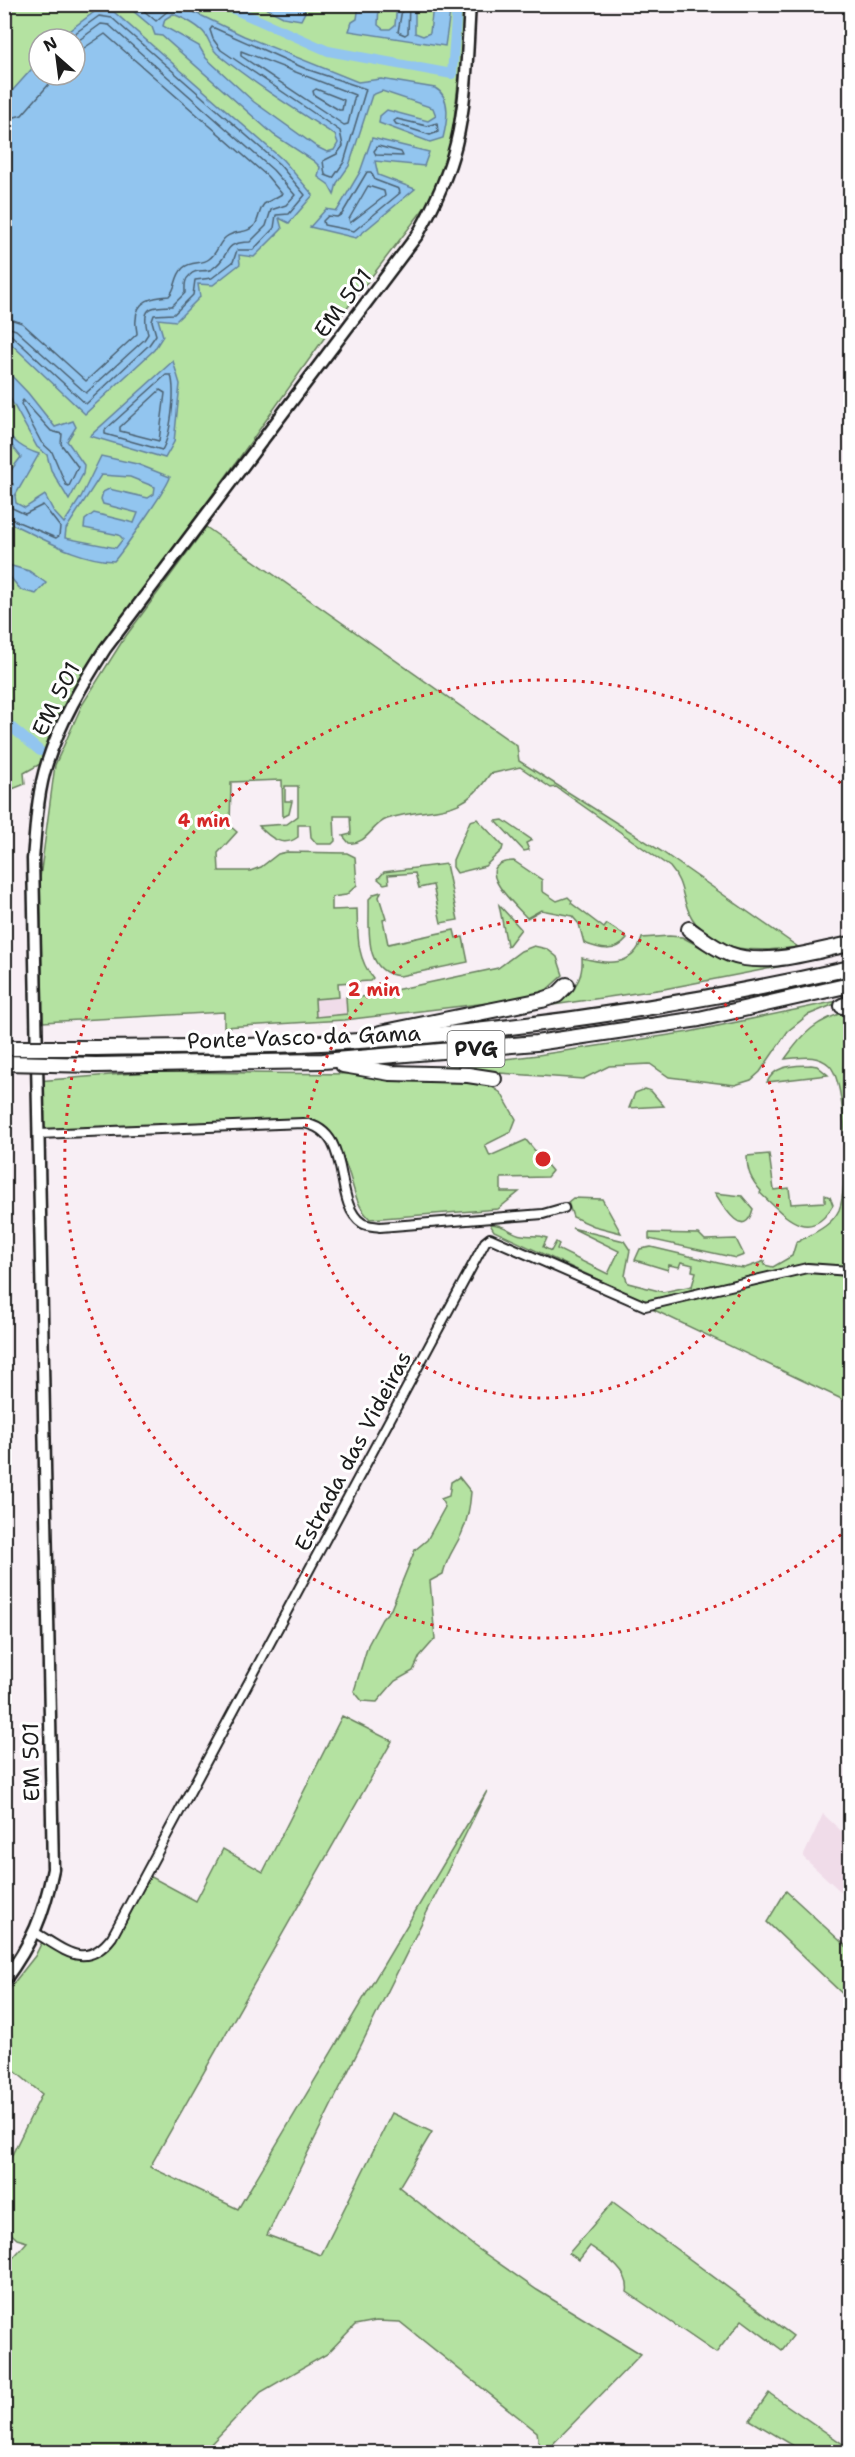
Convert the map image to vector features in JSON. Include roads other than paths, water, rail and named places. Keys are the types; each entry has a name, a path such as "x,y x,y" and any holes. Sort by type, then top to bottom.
{"highway":[{"path":"689,929 726,952 746,958 778,957 850,944"},
{"name":"Ponte Vasco da Gama","path":"4,1048 337,1042 570,1020 700,999 850,968"},
{"path":"337,1042 430,1021 542,1000 557,994 567,985"},
{"name":"Ponte Vasco da Gama","path":"4,1063 96,1065 323,1061 548,1042 699,1019 850,985"},
{"path":"323,1061 390,1073 468,1075 494,1079"}],"main road":[{"name":"EM 501","path":"4,1981 34,1932 45,1909 52,1869 33,859 37,814 50,755 77,693 105,649 418,234 440,189 456,141 464,92 470,4"}],"street":[{"path":"39,1134 303,1123 314,1125 325,1131 331,1139 353,1214 363,1224 380,1227 543,1214 564,1208"},
{"name":"Estrada das Videiras","path":"34,1932 80,1956 92,1955 104,1947 112,1937 485,1242 490,1238 645,1306 807,1268 850,1271"}],"water":[{"path":"126,5 179,5 244,36 358,82 381,79 435,88 444,97 447,110 443,138 430,142 379,123 380,116 387,110 428,121 436,116 433,108 382,91 372,95 349,166 337,183 334,195 328,184 318,177 320,167 314,161 274,135 162,36 155,35 152,27","holes":["173,14 202,31 217,54 234,67 335,135 338,143 334,150 327,152 317,147 254,102 206,58 199,46 163,26 165,19"]},
{"path":"260,5 304,5 305,12 301,20 283,17"},
{"path":"359,5 379,5 378,25 383,29 390,29 395,25 397,5 415,5 415,33 423,36 430,33 433,5 451,5 445,46 349,31 352,22 357,19"},
{"path":"97,10 114,12 283,160 313,195 289,223 279,218 282,229 254,257 239,255 240,264 213,285 198,284 200,297 176,321 158,319 163,336 154,350 85,414 5,338 4,100 27,74 27,87 87,87 87,27 74,27"},
{"path":"372,138 429,152 424,166 375,161 378,175 415,189 356,238 310,227 326,209 337,211 360,172"},
{"path":"173,361 180,384 174,442 165,458 90,436"},
{"path":"5,369 55,427 73,421 76,427 67,441 84,465 83,474 69,500 51,470 47,455 37,447 5,389"},
{"path":"4,429 19,444 39,454 15,496 16,503 25,508 45,495 54,512 64,523 81,497 101,456 137,464 170,477 114,561 100,560 72,552 5,521 5,478 21,457 13,447 5,451","holes":["101,475 130,477 155,487 154,494 148,498 109,489 103,492 101,499 103,504 138,513 134,523 94,513 85,520 84,528 119,535 123,539 116,548 65,538 66,529"]},
{"path":"5,564 29,571 46,583 36,594 21,590 5,571"}],"waterway":[{"path":"49,4 54,4"},
{"path":"222,4 328,51 452,74 457,4"},
{"path":"4,721 40,751"}]}
